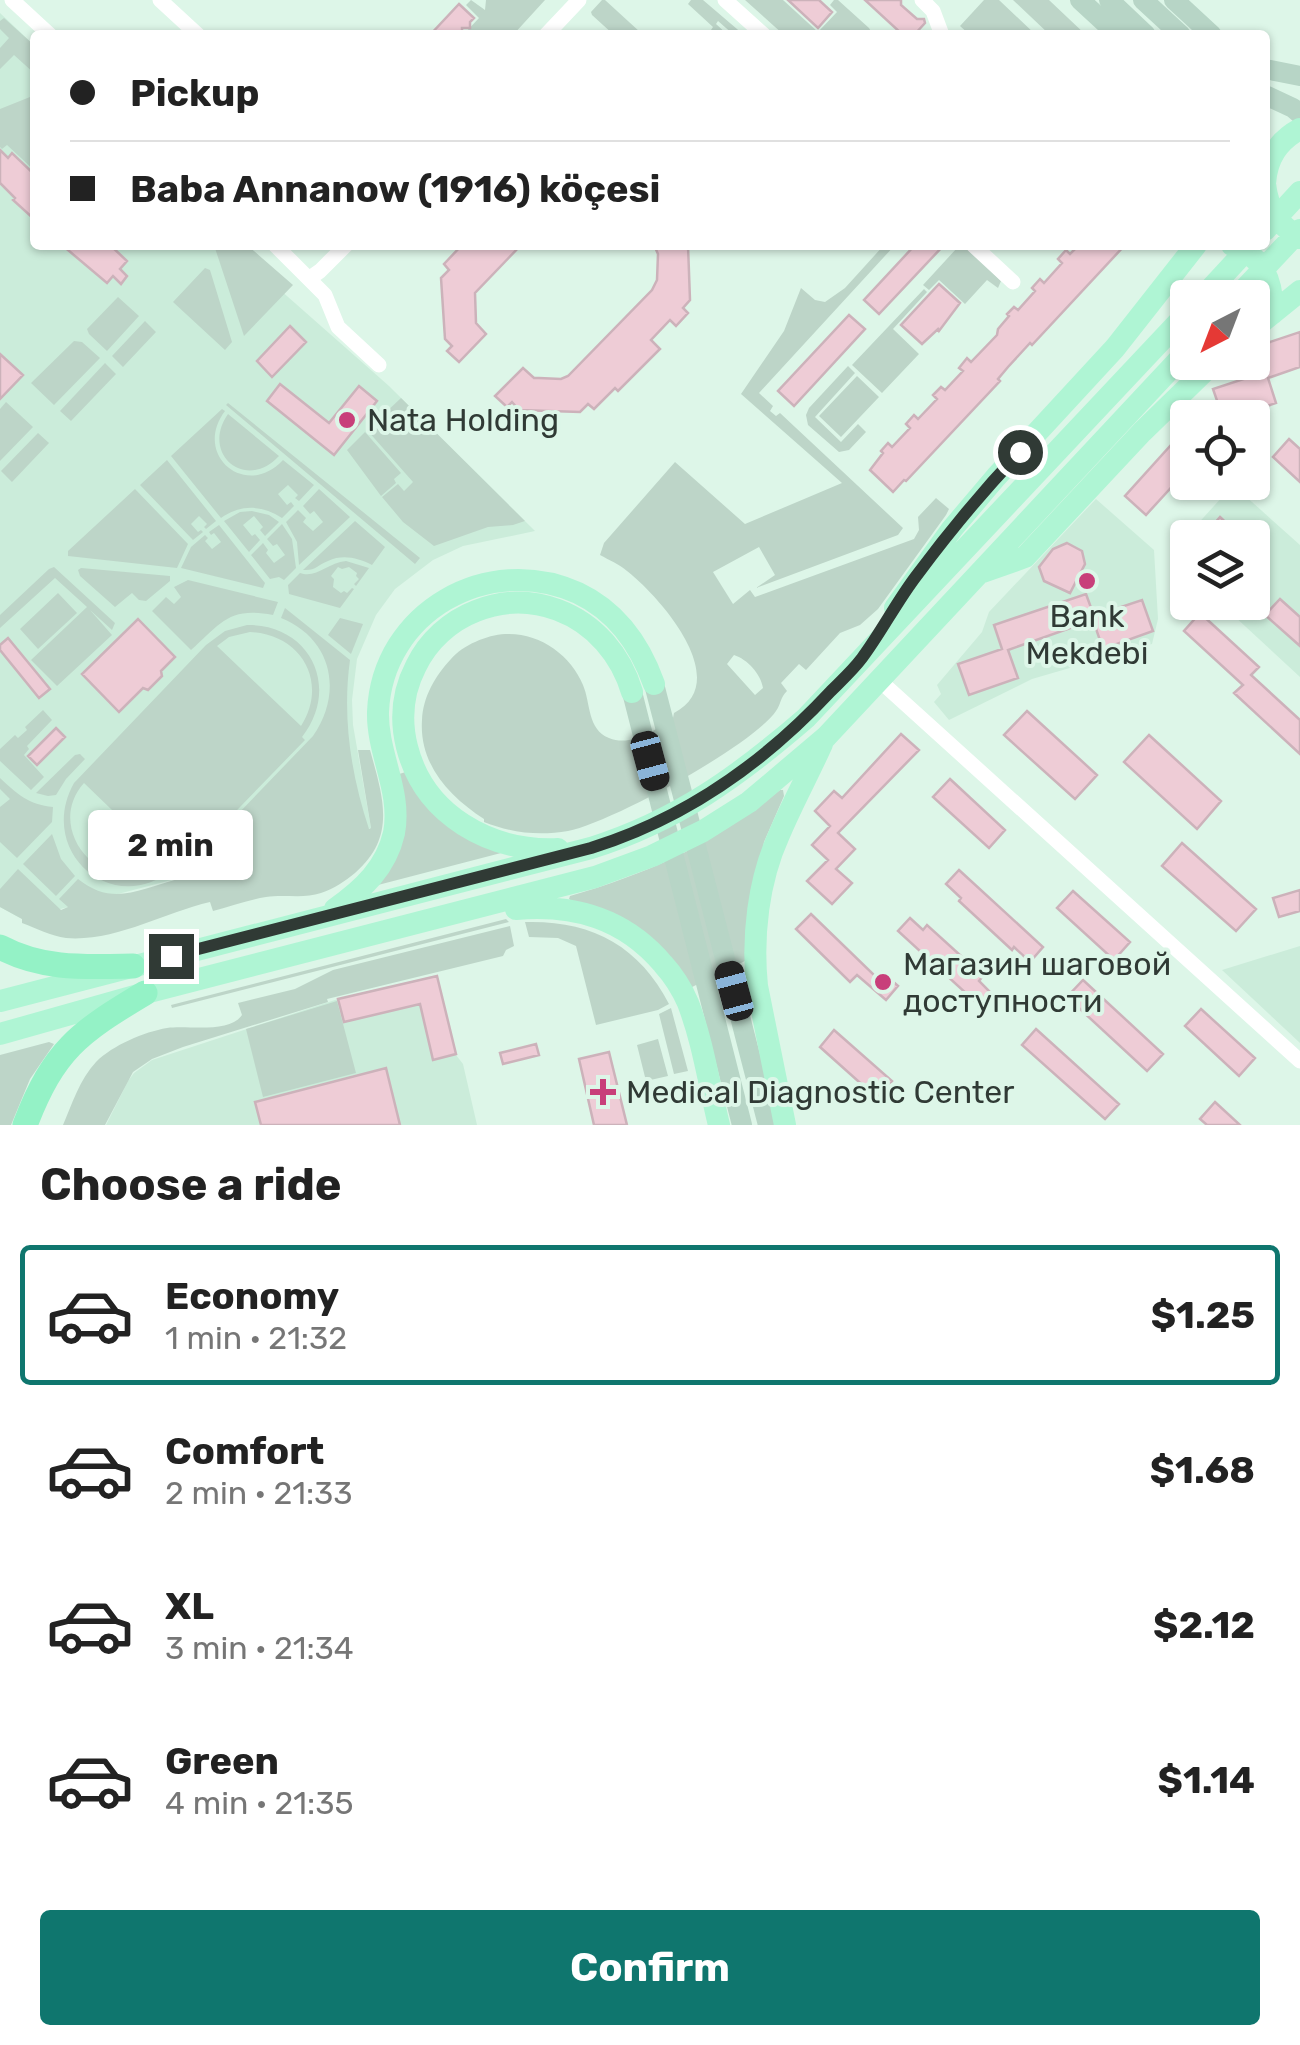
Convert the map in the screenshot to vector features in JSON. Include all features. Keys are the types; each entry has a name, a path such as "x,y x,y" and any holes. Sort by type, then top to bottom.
{"highway":[{"path":"0,947 15,955 71,968 133,966"},
{"path":"25,1125 43,1082 72,1043 100,1020 145,993"}],"main road":[{"path":"1080,0 1113,30"},
{"path":"1109,0 1141,30"},
{"path":"1143,0 1175,30"},
{"path":"1174,0 1207,30"},
{"path":"1270,70 1300,76"},
{"path":"1270,97 1300,114"},
{"path":"1270,163 1276,149 1300,129"},
{"path":"1270,225 1300,192"},
{"path":"1270,204 1285,228 1300,238"},
{"path":"1253,280 1300,230"},
{"path":"861,660 952,529 1115,348 1192,250"},
{"path":"1242,250 1267,274 1272,314"},
{"path":"1219,280 1246,250"},
{"path":"1272,314 1299,293"},
{"path":"0,1001 591,848 649,825 732,780 806,718 1170,331"},
{"path":"0,1034 595,877 703,831 749,802 826,736 1170,369"},
{"path":"975,575 1024,557 1195,380"},
{"path":"324,917 365,886 390,848 396,806 379,728 380,694 397,648 410,630 436,605 467,588 502,580 542,581 565,588 601,607 622,626 641,653 643,688 742,1125"},
{"path":"591,848 542,850 508,845 475,832 448,815 431,796 410,757 402,716 408,681 426,648 450,624 480,609 520,602 562,612 596,634 643,688 734,991 768,1125"},
{"path":"785,1125 755,966 757,925 767,868 778,837 826,736"},
{"path":"467,910 563,908 600,917 636,938 660,960 687,1001 719,1125"}],"street":[{"path":"12,0 45,30"},
{"path":"160,0 193,30"},
{"path":"551,30 579,0"},
{"path":"725,0 758,30"},
{"path":"922,0 933,11 940,30"},
{"path":"280,250 325,296 338,328 379,365"},
{"path":"310,278 341,250"},
{"path":"981,250 1013,282"},
{"path":"879,680 1300,1061"}],"shaded area":[{"path":"471,0 485,10 486,0 545,0 518,30 468,30 479,18 466,5"},
{"path":"605,0 638,30 608,30 591,12"},
{"path":"691,0 703,0 738,30 728,30 718,21 716,24 723,30 711,30 713,27 688,4"},
{"path":"745,0 783,0 816,30 778,30"},
{"path":"834,0 869,28 820,30 837,12 830,5"},
{"path":"984,0 999,0 1031,30 964,30 960,26"},
{"path":"1013,0 1049,0 1081,30 1045,30"},
{"path":"0,13 30,41 30,250 252,250 280,276 279,289 389,386 535,531 463,546 433,560 395,589 376,615 357,659 352,700 371,828 22,919 0,907"},
{"path":"4,18 30,41 30,69 14,55 0,69 0,48 9,38 0,29"},
{"path":"30,97 30,166 7,145 0,147 0,109"},
{"path":"216,250 253,250 293,285 244,336"},
{"path":"879,250 890,250 759,393 773,406 770,411 776,416 780,413 903,528 898,535 756,588 775,575 759,547 713,572 733,604 750,590 755,597 914,539 919,530 918,517 936,498 949,509 946,515 878,609 860,625 840,633 806,670 799,664 781,683 787,691 776,711 762,726 711,762 615,814 568,831 515,831 484,822 439,778 426,751 423,711 440,672 462,649 476,642 518,634 541,641 571,664 583,685 593,722 609,738 634,739 673,718 691,699 697,681 694,661 685,639 656,599 624,569 600,555 604,543 675,462 745,524 842,483 741,394 784,331 801,288 815,300 825,302 845,288","holes":["734,655 753,668 763,688 755,695 727,664"]},
{"path":"955,250 970,250 1001,281 998,288 987,280 965,304 939,280 929,290 923,285"},
{"path":"205,268 210,270 232,342 225,350 173,302"},
{"path":"924,289 927,292 893,329 919,354 882,393 852,365"},
{"path":"118,297 139,316 107,351 87,329"},
{"path":"145,321 156,332 123,367 112,356"},
{"path":"74,341 82,342 100,358 54,405 31,383"},
{"path":"105,363 116,374 71,421 60,411"},
{"path":"848,366 855,373 815,417 841,442 858,424 866,432 849,450 839,452 808,425 806,415"},
{"path":"857,376 879,397 841,437 819,416"},
{"path":"401,398 525,521 488,527 434,546 403,522 382,497 398,484 404,491 413,482 367,430"},
{"path":"6,402 33,427 0,461 0,409"},
{"path":"226,405 420,558 415,564"},
{"path":"222,409 225,411 216,427 215,443 228,467 240,474 254,475 269,471 283,460 314,485 299,501 288,485 278,494 287,505 291,502 294,506 282,518 252,508 236,510 221,518 171,456"},
{"path":"228,414 279,456 253,470 231,463 220,442"},
{"path":"365,432 401,473 381,496 347,450"},
{"path":"38,433 49,443 12,482 1,471"},
{"path":"167,460 216,521 206,529 207,524 199,516 191,524 203,532 193,540 140,485"},
{"path":"135,489 188,544 177,568 68,556 68,551"},
{"path":"319,489 350,517 299,565 297,542 286,522 298,510 313,531 323,522 303,506"},
{"name":"Bank Mekdebi","path":"1096,499 1154,550 1158,619 1152,644 1032,679 949,720 934,702 941,694 937,685 982,632 989,612"},
{"path":"1219,500 1250,500 1300,545 1300,677 1238,620 1270,620 1270,520 1201,520"},
{"path":"252,511 279,522 265,536 254,516 243,525 260,540 249,552 224,521 240,512"},
{"path":"355,521 385,547 372,565 339,558 303,570"},
{"path":"282,524 292,539 296,568 284,580 270,579 251,555 263,543 274,563 285,555 267,539"},
{"path":"219,525 265,583 263,588 181,568 191,547 205,535 212,549 221,542 209,532"},
{"path":"346,561 369,568 356,586 357,573 349,567 338,567 331,576 333,587 341,593 354,589 340,608 289,594 288,585 300,573 311,574"},
{"path":"54,567 115,623 112,630 90,610 112,635 57,686 31,660 87,607 55,578 0,628 0,615"},
{"path":"81,568 170,576 170,581 146,601 132,593 115,607 80,576"},
{"path":"188,580 278,602 273,615 246,613 226,619 191,650 152,611 166,597 174,604 181,597 174,587"},
{"path":"58,593 77,613 38,649 20,629"},
{"path":"285,608 350,660 347,703 357,788 369,829 358,750 370,750 383,816 377,845 355,873 321,893 266,897 213,911 210,902 121,931 84,938 49,934 22,923 22,919 0,907 0,889 18,869 61,910 68,907 59,899 78,879 115,894 178,879 313,736 322,719 328,702 328,669 312,639 281,618"},
{"path":"340,618 363,624 351,654 328,635"},
{"path":"247,625 269,627 288,635 302,647 313,662 319,698 302,737 305,740 177,872 173,869 150,882 126,886 105,882 86,870 73,853 65,832 65,808 74,783 206,645 225,631","holes":["250,632 283,641 305,663 312,693 301,726 217,646 229,637","84,783 167,863 167,864 144,874 123,875 103,869 87,857 70,822 73,802"]},
{"path":"43,710 52,720 27,746 24,755 44,777 31,790 0,761 0,749 27,730 25,727"},
{"path":"75,755 85,759 56,795 36,793"},
{"path":"406,772 501,853 378,885 399,774"},
{"path":"0,778 30,801 53,807 52,822 17,858 0,842 0,807 10,799 0,789"},
{"path":"780,790 784,796 764,842 747,960 690,988 569,899 681,854 730,826"},
{"path":"52,834 61,859 75,876 56,896 23,864"},
{"path":"506,919 509,922 172,1008 171,1005"},
{"path":"525,922 571,926 610,940 643,966 669,1004 596,1025 576,946 558,938 529,937"},
{"path":"510,926 514,946 503,956 327,999 328,1002 183,1047 152,1059 133,1072 105,1125 63,1125 90,1069 129,1040 167,1028 228,1025 242,1015 238,1003 295,989 333,970"},
{"path":"1300,946 1300,1043 1222,970"},
{"path":"437,975 477,1125 106,1125 128,1081 152,1060 338,999"},
{"path":"337,1001 356,1073 263,1097 246,1029"},
{"path":"671,1008 688,1071 674,1074 659,1014"},
{"path":"658,1039 668,1076 646,1081 637,1045"},
{"path":"54,1044 30,1079 11,1125 0,1125 0,1055"}],"building":[{"path":"788,0 819,0 832,12 818,28"},
{"path":"865,0 901,0 901,5 917,19 924,19 919,30 898,30"},
{"path":"459,4 474,18 470,28 435,30"},
{"path":"0,150 8,158 12,153 30,170 30,215 13,200 0,183"},
{"path":"68,250 115,250 127,261 120,269 127,276 121,284 113,276 107,283"},
{"path":"457,250 516,250 475,293 476,323 486,334 459,362 447,351 452,346 445,339 441,278 449,270 444,264"},
{"path":"656,250 688,250 690,300 683,308 688,313 676,326 670,320 651,340 660,349 618,391 615,388 594,409 588,404 580,412 519,410 512,402 507,407 495,396 523,368 534,378 568,376 652,290 657,280"},
{"path":"910,250 939,250 879,314 864,300"},
{"path":"1066,250 1070,254 1074,250 1120,250 893,492 870,470 881,451 888,443 892,447 910,428 906,424 914,415 918,419 937,399 933,395 941,387 945,390 963,371 959,368 967,358 971,362 997,335 1007,314 1014,307 1018,310 1040,279 1044,283 1062,263 1058,259"},
{"path":"939,284 960,303 939,331 922,344 901,325"},
{"path":"849,315 865,329 794,406 778,391"},
{"path":"290,326 306,342 272,377 257,361"},
{"path":"1300,332 1300,367 1270,377 1270,342"},
{"path":"0,354 23,375 0,399"},
{"path":"1241,380 1269,380 1276,403 1217,400 1213,389"},
{"path":"280,384 329,423 359,386 377,401 334,455 267,401"},
{"path":"1289,439 1300,449 1300,482 1273,457"},
{"path":"1170,446 1170,489 1146,515 1125,496"},
{"path":"1067,543 1082,551 1085,564 1070,593 1044,581 1039,567 1053,549"},
{"path":"1086,594 1094,616 1142,600 1153,631 1103,649 1093,620 1008,650 1018,678 969,695 958,664 1002,649 994,625"},
{"path":"1280,599 1300,617 1300,646 1270,619 1270,610"},
{"path":"138,619 175,657 148,690 143,688 119,712 82,674"},
{"path":"1194,620 1208,620 1259,667 1251,675 1300,720 1300,754 1234,693 1243,685 1184,631"},
{"path":"8,638 50,689 39,698 0,650"},
{"path":"1027,711 1097,775 1075,799 1004,735"},
{"path":"56,728 65,737 37,765 28,756"},
{"path":"901,734 919,750 838,833 855,849 836,869 852,883 832,904 807,881 828,860 812,845 830,826 815,811 834,791 842,798"},
{"path":"1149,735 1221,801 1197,829 1124,762"},
{"path":"950,779 1005,830 989,848 933,797"},
{"path":"1182,843 1256,909 1236,931 1162,866"},
{"path":"959,870 1043,947 1030,962 959,901 961,898 946,884"},
{"path":"1300,890 1300,911 1279,917 1273,898"},
{"path":"1073,891 1130,942 1114,960 1057,908"},
{"path":"811,914 877,978 882,972 898,986 886,1000 857,975 850,982 796,929"},
{"path":"910,918 923,930 927,925 983,976 979,981 992,994 981,1007 898,931"},
{"path":"437,976 456,1054 433,1060 420,1004 344,1022 338,999"},
{"path":"1083,980 1163,1054 1147,1071 1067,997"},
{"path":"1201,1009 1255,1058 1239,1076 1185,1026"},
{"path":"1036,1029 1119,1104 1105,1119 1022,1045"},
{"path":"834,1030 892,1081 877,1098 820,1047"},
{"path":"536,1044 539,1055 503,1064 500,1053"},
{"name":"Medical Diagnostic Center","path":"609,1052 627,1125 594,1125 579,1059"},
{"path":"386,1068 400,1125 261,1125 255,1102"},
{"path":"1215,1102 1240,1125 1207,1125 1200,1119"}],"place":[{"name":"Nata Holding","path":"347,420"},
{"name":"Bank Mekdebi","path":"1087,581"},
{"name":"Магазин шаговой доступности","path":"883,982"},
{"name":"Medical Diagnostic Center","path":"603,1092"}],"route":[{"path":"171,956 591,848 633,833 716,790 756,762 806,718 861,660 952,529 1020,452"}]}
